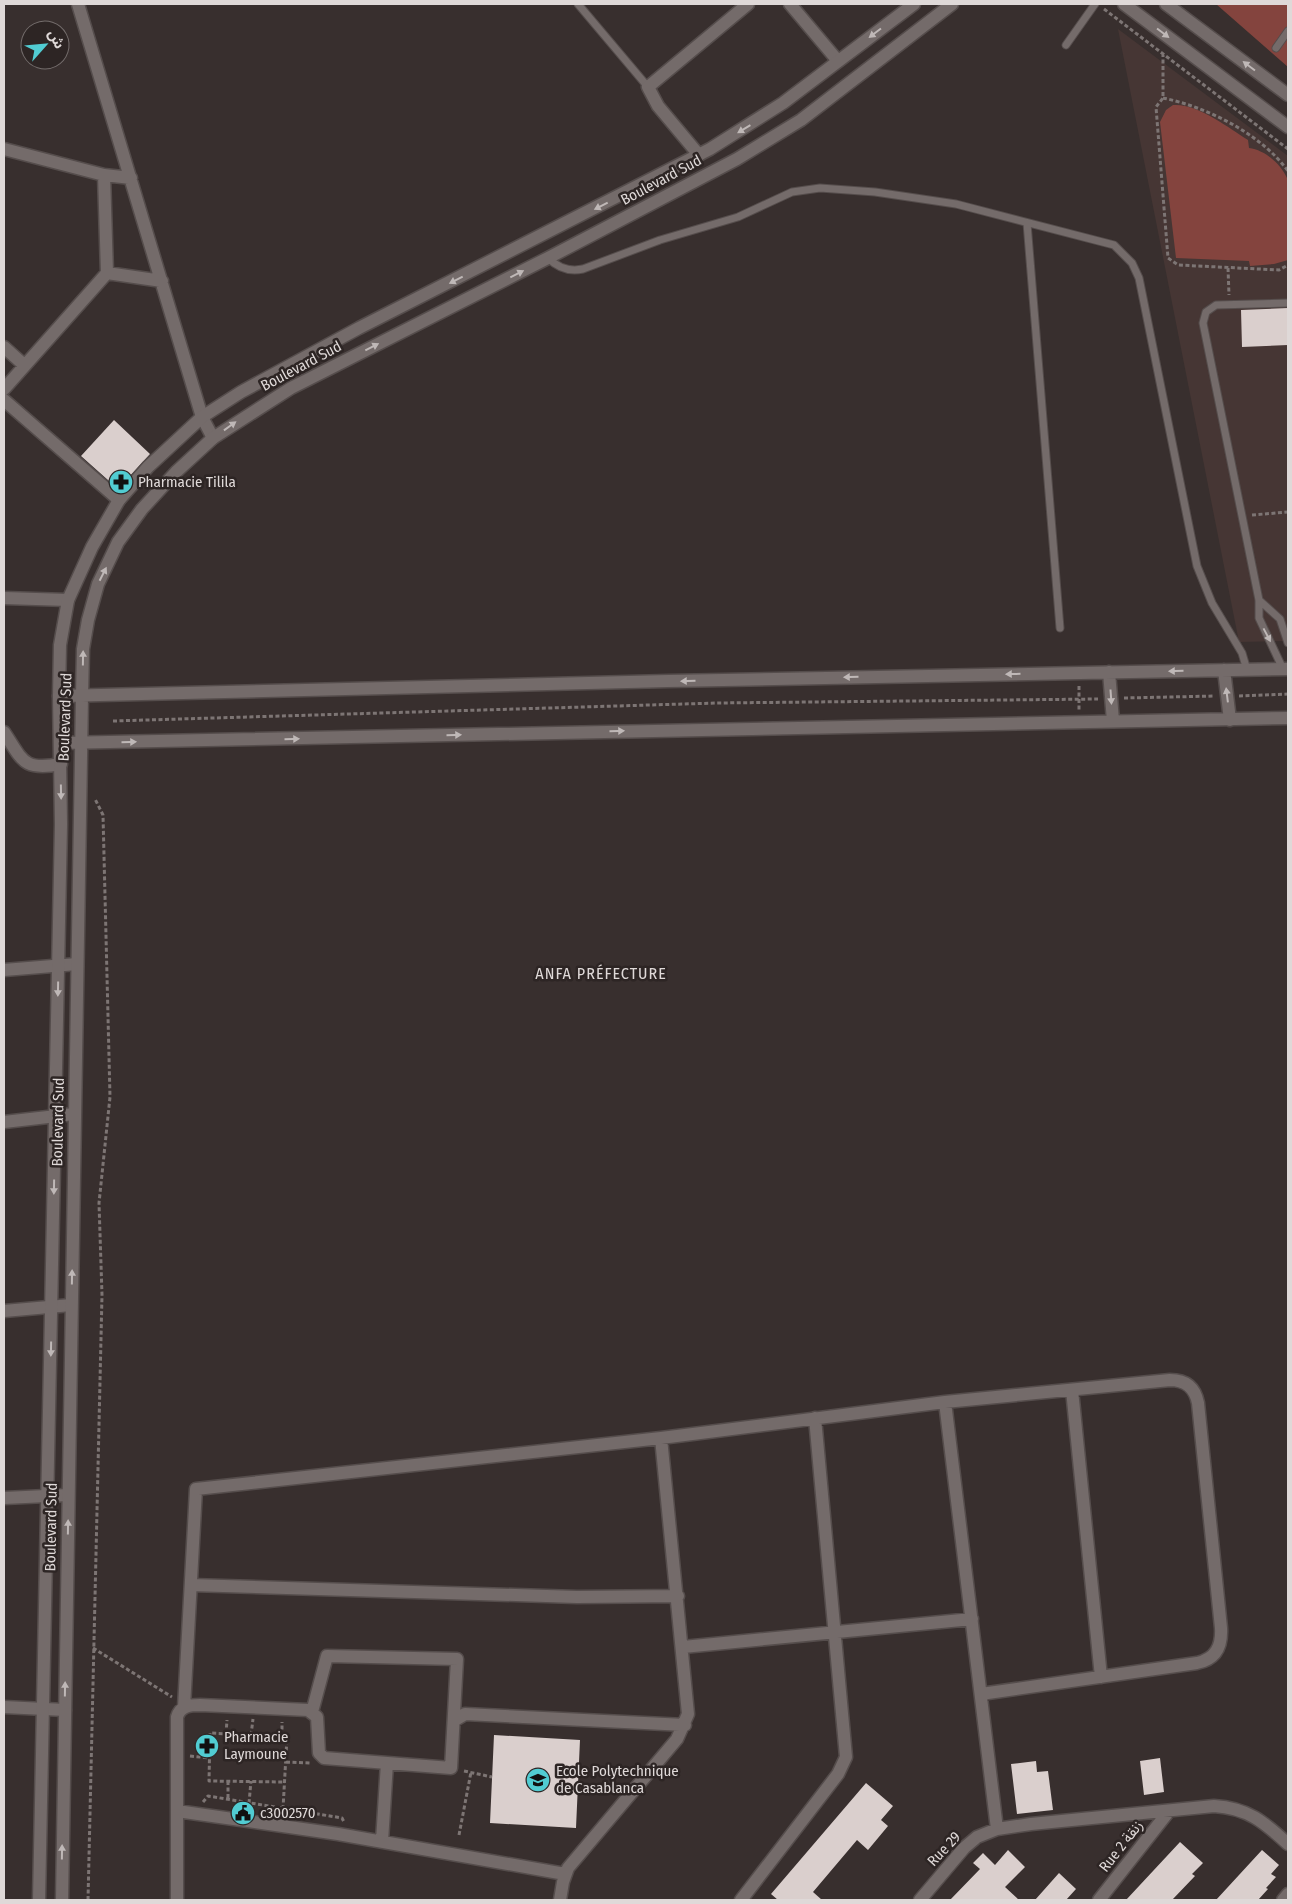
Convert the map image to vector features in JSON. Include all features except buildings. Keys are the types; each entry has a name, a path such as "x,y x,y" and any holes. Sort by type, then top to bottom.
{"street":[{"path":"78,4 202,417 213,438"},
{"path":"698,155 658,106 648,87 748,4"},
{"path":"790,4 838,61"},
{"name":"Boulevard Sud","path":"39,1900 56,1116 61,764 60,646 68,600 92,547 119,500 148,467 202,417 241,392 359,328 698,155 783,103 914,4"},
{"name":"Boulevard Sud","path":"62,1900 83,649 88,620 98,584 118,542 142,509 176,472 213,438 291,388 548,258 736,159 801,120 952,4"},
{"path":"1124,4 1288,127"},
{"path":"1166,4 1286,90"},
{"path":"4,149 104,175 131,178"},
{"path":"4,389 107,273 104,175"},
{"path":"107,273 162,281"},
{"path":"4,346 24,365"},
{"path":"4,400 119,500"},
{"path":"4,598 68,600"},
{"path":"59,696 1078,672 1286,669"},
{"path":"1224,670 1230,720"},
{"path":"1109,672 1112,721"},
{"path":"60,743 1288,718"},
{"path":"4,732 25,762 35,767 61,764"},
{"path":"4,970 58,964 77,964"},
{"path":"4,1122 74,1114"},
{"path":"4,1311 71,1305"},
{"path":"177,1900 177,1811 183,1756 177,1717 184,1708 196,1489 661,1438 945,1402 1177,1380 1194,1390 1198,1403 1221,1642 1210,1658 1197,1663 981,1694"},
{"path":"1072,1390 1101,1677"},
{"path":"945,1402 998,1829"},
{"path":"741,1900 838,1774 846,1757 815,1418"},
{"path":"560,1900 565,1874 677,1739 685,1725 688,1702 661,1438"},
{"path":"4,1498 48,1494 68,1495"},
{"path":"191,1585 577,1597 678,1596"},
{"path":"683,1647 972,1619"},
{"path":"184,1708 200,1705 303,1709 312,1712 317,1717 320,1756 328,1760 451,1768 455,1720 456,1659 327,1656 312,1712"},
{"path":"4,1706 65,1710"},
{"path":"455,1720 465,1714 685,1725"},
{"path":"382,1841 387,1764"},
{"name":"Rue 29","path":"920,1900 964,1848 977,1837 998,1829 1030,1824 1214,1806 1234,1807 1253,1816 1288,1844"},
{"path":"177,1811 382,1841 565,1874"},
{"name":"Rue 2 زنقة","path":"1099,1900 1169,1811"},
{"path":"1283,1900 1288,1894"}],"lane":[{"path":"578,4 648,87"},
{"path":"1066,45 1096,4"},
{"path":"1276,48 1288,31"},
{"path":"548,258 560,268 583,269 660,240 738,217 792,192 820,188 916,197 956,204 1106,242 1127,256 1136,270 1197,566 1212,603 1242,653 1247,670"},
{"path":"1027,223 1060,628"},
{"path":"1286,669 1259,618 1259,600 1203,323 1210,308 1229,304 1288,303"},
{"path":"1259,600 1280,619 1288,643"}],"path":[{"path":"1096,4 1288,148"},
{"path":"1163,53 1163,98 1156,107 1168,258 1178,266 1279,270 1288,265"},
{"path":"1163,98 1195,106 1254,138 1275,156 1288,172"},
{"path":"1228,268 1229,304"},
{"path":"1242,516 1288,512"},
{"path":"1078,672 1080,723"},
{"path":"112,721 717,703 1079,699 1288,694"},
{"path":"88,1900 102,1295 99,1203 110,1097 103,815 92,793"},
{"path":"93,1648 164,1692 184,1708"},
{"path":"226,1734 227,1717 236,1717"},
{"path":"244,1718 263,1718"},
{"path":"251,1735 253,1718"},
{"path":"282,1736 282,1718 290,1719"},
{"path":"283,1808 285,1782 286,1762 288,1736 210,1733 209,1781 285,1782"},
{"path":"183,1756 188,1748"},
{"path":"286,1762 311,1765 312,1754"},
{"path":"183,1756 209,1758"},
{"path":"183,1756 188,1766"},
{"path":"451,1768 492,1777"},
{"path":"459,1835 471,1772"},
{"path":"228,1781 228,1800"},
{"path":"250,1803 251,1782"},
{"path":"198,1807 208,1796 342,1818 347,1830"}],"shaded area":[{"path":"1216,4 1288,4 1288,67"},
{"path":"1118,29 1288,156 1288,641 1239,642"},
{"path":"1173,105 1192,108 1212,117 1248,140 1249,148 1272,158 1281,168 1288,184 1288,260 1274,264 1250,266 1249,261 1176,258 1160,122 1166,110"}],"place":[{"name":"Pharmacie Tilila","path":"121,482"},
{"name":"Pharmacie Laymoune","path":"207,1746"},
{"name":"Ecole Polytechnique de Casablanca","path":"538,1780"},
{"name":"c3002570","path":"243,1813"}],"district":[{"name":"ANFA PRÉFECTURE","path":"601,973"}]}
